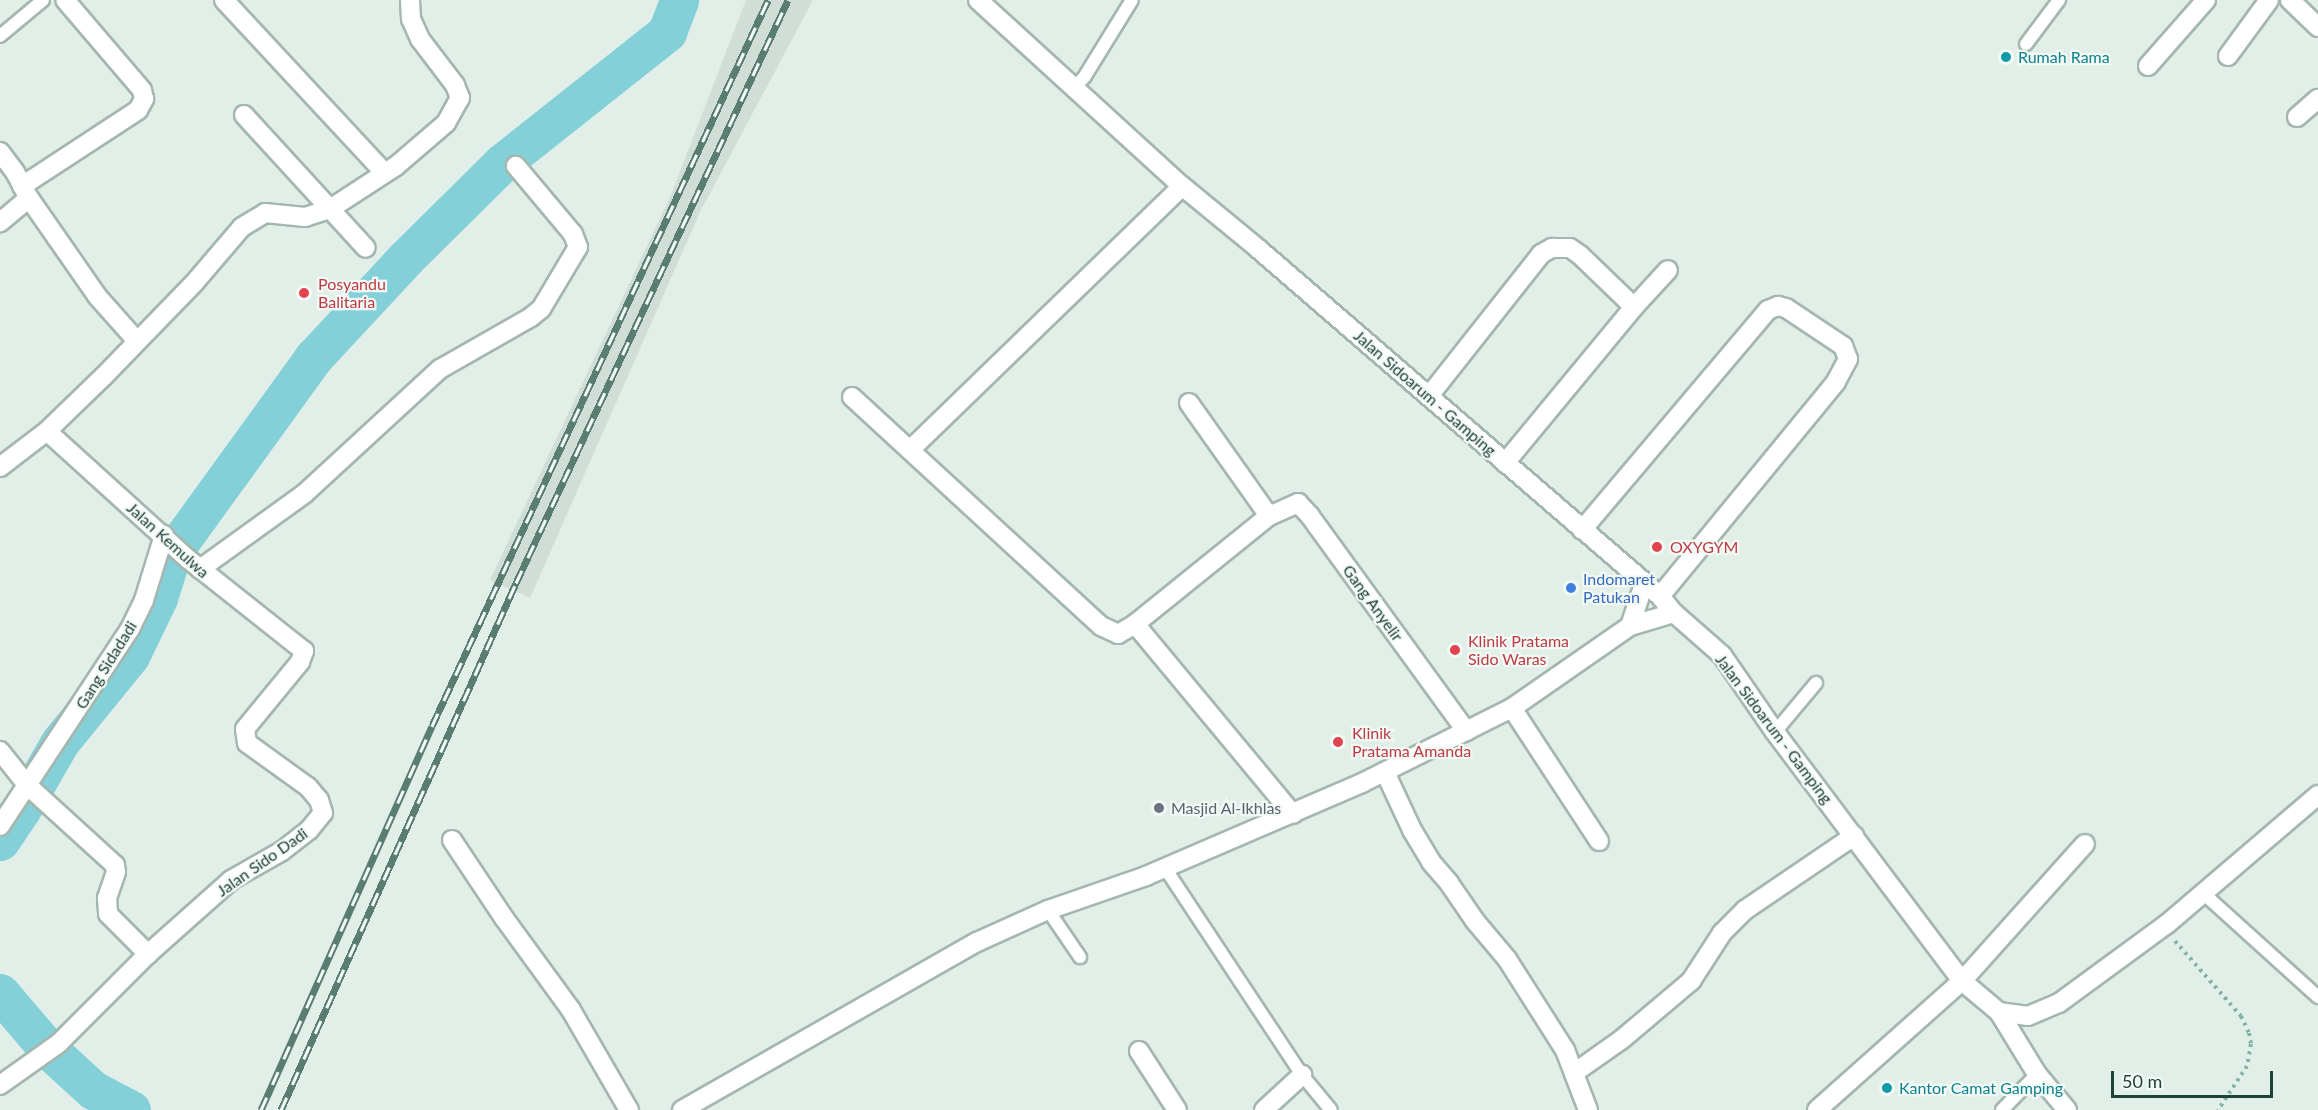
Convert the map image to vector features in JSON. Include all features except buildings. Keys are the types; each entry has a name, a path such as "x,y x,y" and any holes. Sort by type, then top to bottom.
{"street":[{"path":"0,222 26,192 138,110 144,99 142,90 65,0"},
{"path":"224,0 384,172"},
{"path":"0,467 47,431 103,377 136,340 195,282 242,227 264,213 305,217 330,209 396,166 446,123 460,98 455,85 420,39 411,19 410,0"},
{"name":"Jalan Sidoarum - Gamping","path":"978,0 1182,186 1660,596 1674,613 1722,655 1775,732 1962,981 1999,1012"},
{"path":"2148,66 2206,0"},
{"path":"2228,56 2269,0"},
{"path":"2290,0 2318,27"},
{"path":"2297,117 2318,99"},
{"path":"244,115 366,248"},
{"path":"0,152 97,296 136,340"},
{"path":"194,564 304,494 440,369 541,309 578,247 576,240 516,166"},
{"path":"910,450 1182,186"},
{"path":"1429,396 1541,254 1552,248 1569,248 1580,255 1634,307"},
{"path":"1505,462 1634,307 1668,270"},
{"path":"1582,530 1768,310 1778,306 1786,308 1842,346 1848,359 1836,382 1660,596"},
{"path":"852,397 1101,626 1118,634 1135,624 1293,814"},
{"path":"1188,404 1269,516"},
{"name":"Jalan Kemulwa","path":"47,431 194,564 295,642"},
{"name":"Gang Anyelir","path":"1135,624 1269,516 1293,503 1302,506 1466,731"},
{"name":"Gang Sidadadi","path":"0,826 32,788 130,629 144,600 164,535"},
{"path":"1630,626 1644,584"},
{"path":"682,1110 977,942 1048,910 1165,868 1385,772 1512,708 1630,626 1674,613"},
{"name":"Jalan Sido Dadi","path":"0,1085 59,1043 148,954 231,880 282,851 309,830 322,813 319,800 308,787 247,742 245,729 304,657 304,651 295,642"},
{"path":"1512,708 1599,841"},
{"path":"0,751 32,788 115,865 116,872 107,898 108,914 148,954"},
{"path":"1385,772 1412,830 1431,862 1507,958 1565,1050 1588,1110"},
{"path":"1999,1012 2028,1016 2059,1003 2163,927 2318,795"},
{"path":"1574,1073 1621,1040 1691,981 1722,933 1745,910 1854,836"},
{"path":"452,840 504,918 571,1010 629,1110"},
{"path":"1817,1110 1962,981 2085,844"},
{"path":"1999,1012 2037,1074 2062,1108"},
{"path":"1139,1051 1177,1110"},
{"path":"1264,1110 1302,1075"}],"lane":[{"path":"0,36 43,0"},
{"path":"1074,88 1085,76 1132,0"},
{"path":"2026,44 2059,0"},
{"path":"1775,732 1816,683"},
{"path":"1165,868 1302,1075 1331,1110"},
{"path":"2204,893 2318,997"},
{"path":"1048,910 1080,957"},
{"path":"2002,1110 2037,1074"}],"path":[{"path":"2163,927 2241,1016 2249,1033 2251,1044 2247,1066 2218,1110"}],"shaded area":[{"path":"746,0 813,0 701,210 530,598 490,580 671,195"}],"waterway":[{"path":"0,841 21,810 60,742 130,656 158,598 172,553 314,357 406,258 502,163 667,32 679,0"},
{"path":"0,993 47,1048 93,1090 131,1110"}],"railway":[{"path":"261,1110 432,726 768,0"},
{"path":"281,1110 516,583 788,0"}],"place":[{"name":"Rumah Rama","path":"2006,57"},
{"name":"Posyandu Balitaria","path":"304,293"},
{"name":"OXYGYM","path":"1657,547"},
{"name":"Indomaret Patukan","path":"1571,588"},
{"name":"Klinik Pratama Sido Waras","path":"1455,650"},
{"name":"Klinik Pratama Amanda","path":"1338,742"},
{"name":"Masjid Al-Ikhlas","path":"1159,808"},
{"name":"Kantor Camat Gamping","path":"1887,1088"}]}
